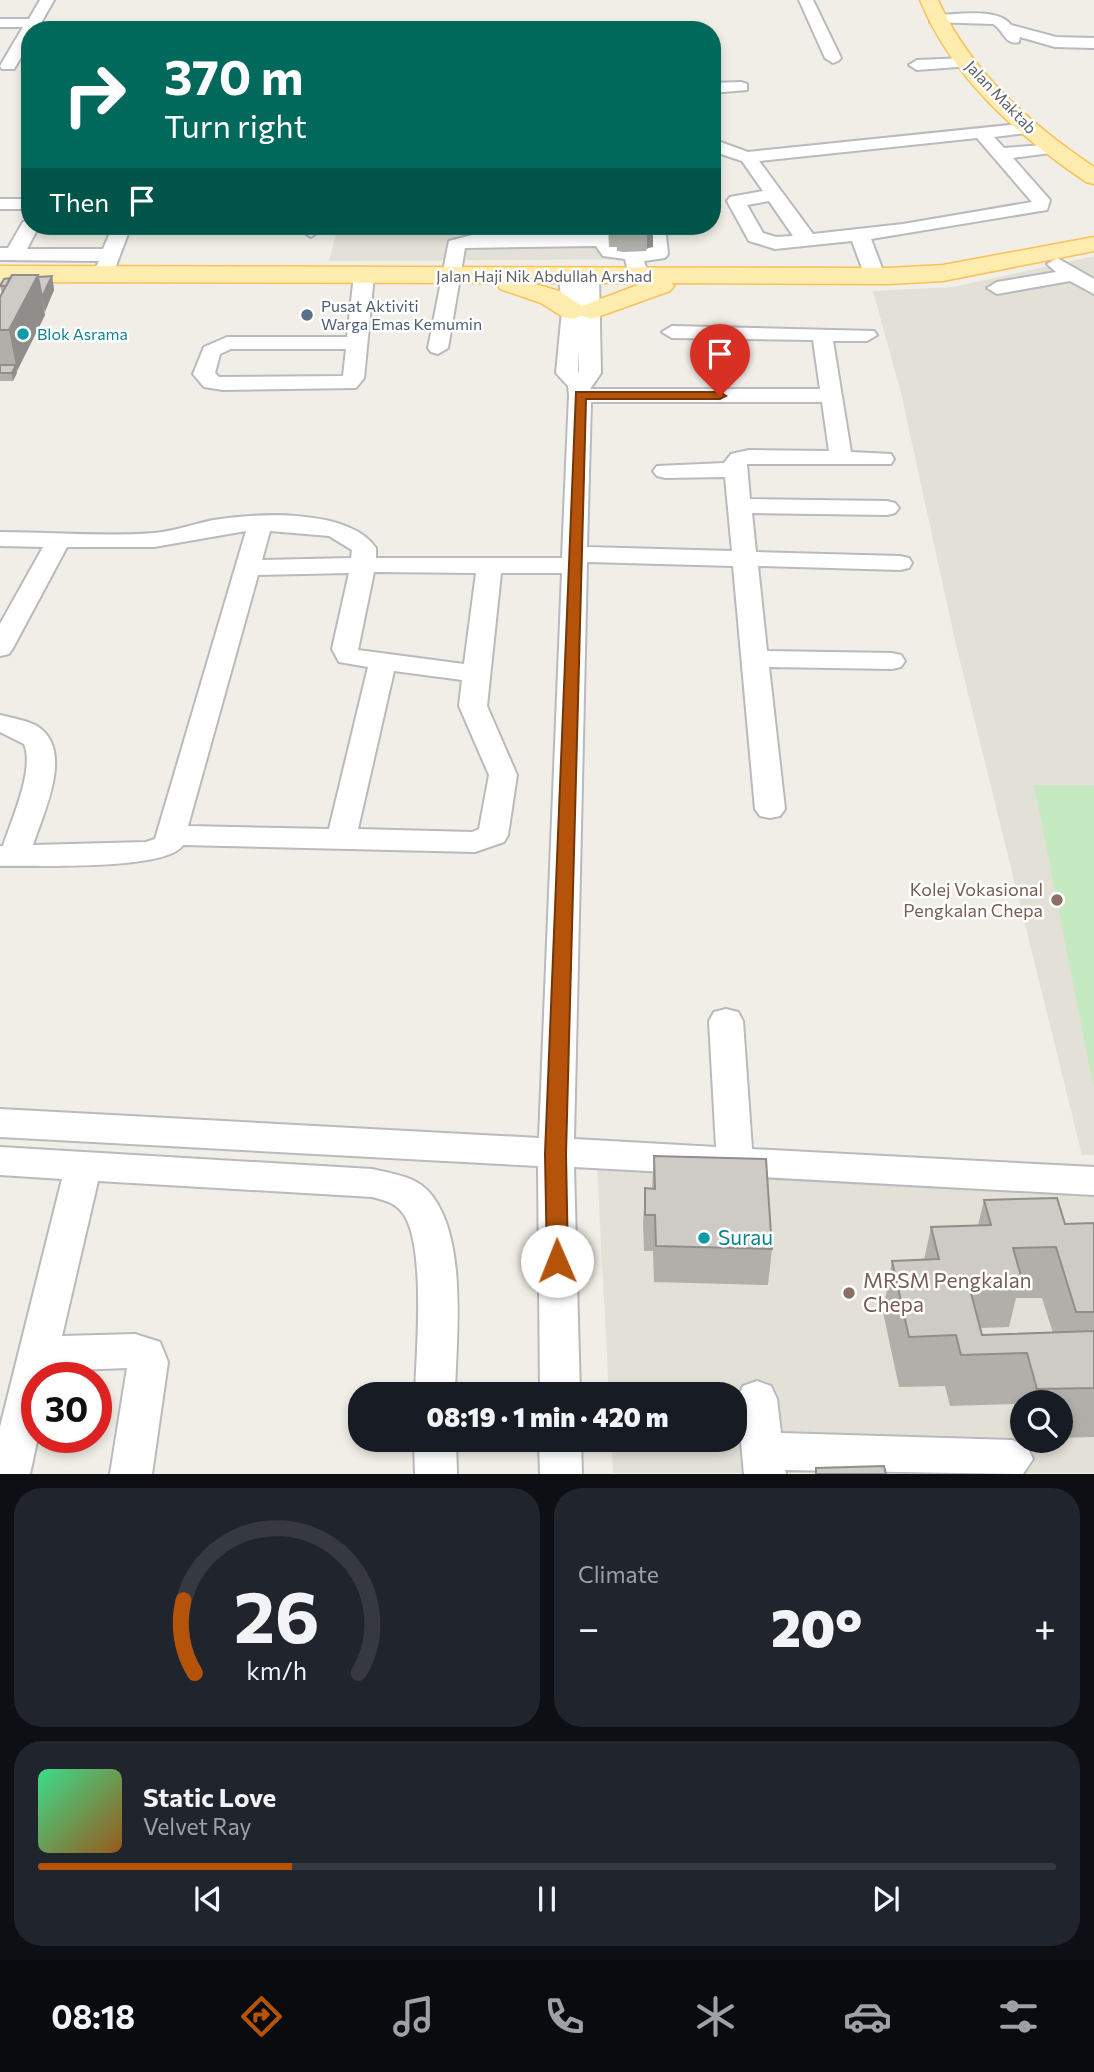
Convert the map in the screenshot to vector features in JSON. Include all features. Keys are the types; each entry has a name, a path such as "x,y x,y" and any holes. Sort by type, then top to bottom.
{"main road":[{"name":"Jalan Maktab","path":"932,10 966,63 1029,128 1094,179"},
{"name":"Jalan Haji Nik Abdullah Arshad","path":"5,261 364,275 579,276 637,266 760,276 875,276 943,273 1091,244"},
{"path":"449,276 521,286 582,311 667,285 760,276"}],"street":[{"path":"34,21 47,0"},
{"path":"806,0 833,58"},
{"path":"976,0 986,19"},
{"path":"932,10 1000,22 1011,34 1055,42 1094,43"},
{"path":"0,23 21,23"},
{"path":"8,66 21,44"},
{"path":"917,65 966,63"},
{"path":"721,88 741,87"},
{"path":"721,149 748,157 1029,128"},
{"path":"774,195 736,201 756,237 775,243 860,236 1041,206 1041,200 981,133"},
{"path":"1000,154 1052,148"},
{"path":"748,157 802,236 810,240"},
{"path":"0,204 21,204"},
{"path":"5,261 24,235"},
{"path":"107,264 118,235"},
{"path":"438,348 454,247 465,242 574,235"},
{"path":"605,235 606,251 637,266 658,254 657,235"},
{"path":"860,236 875,276"},
{"path":"1043,254 1094,288"},
{"path":"357,343 227,343 211,351 204,374 212,382 223,384 344,384 353,378 357,343 364,275"},
{"path":"997,288 1072,275"},
{"path":"560,1382 556,1154 580,390 567,373 582,311 579,276"},
{"path":"672,332 867,335"},
{"path":"822,334 841,458"},
{"path":"580,390 831,396"},
{"path":"770,809 738,506 736,461 743,457 883,459"},
{"path":"665,471 735,470"},
{"path":"738,506 887,508"},
{"path":"0,723 29,733 37,740 44,757 8,856 149,852 163,849 172,835 260,525"},
{"path":"0,539 153,540 218,527 260,525 321,526 344,531 364,548 346,652 352,658 476,674"},
{"path":"0,648 60,538"},
{"path":"248,568 489,565 573,560 900,563"},
{"path":"172,835 475,842 493,835 504,779 473,709 489,565"},
{"path":"755,659 892,661"},
{"path":"341,839 383,662"},
{"path":"726,1021 735,1164"},
{"path":"0,1123 1094,1181"},
{"path":"0,1161 372,1184 395,1188 414,1199 428,1218 434,1244 435,1382"},
{"path":"9,1474 83,1168"},
{"path":"38,1354 135,1351 146,1354 148,1362 131,1474"},
{"path":"757,1399 764,1462 1012,1459"},
{"path":"435,1452 436,1474"},
{"path":"560,1452 561,1474"}],"shaded area":[{"path":"336,235 662,235 664,259 329,261"},
{"name":"Kolej Vokasional Pengkalan Chepa","path":"1094,256 1094,1155 1082,1155 956,645 901,393 873,291 953,287"},
{"name":"MRSM Pengkalan Chepa","path":"597,1167 1094,1191 1094,1473 613,1473 612,1452 747,1452 747,1382 608,1382"}],"green space":[{"path":"1034,785 1094,785 1094,1086 1093,1085"}],"building":[{"path":"12,275 38,275 9,330 0,330 0,297"},
{"path":"52,276 42,297 38,277"},
{"path":"10,278 6,286 0,286 4,279"},
{"path":"0,365 16,365 12,373 0,373"},
{"path":"654,1156 766,1159 772,1249 656,1246 655,1215 645,1215 645,1188 655,1189"},
{"path":"1057,1198 1065,1224 1094,1223 1094,1312 1076,1312 1056,1247 1013,1248 1021,1276 967,1278 982,1335 1094,1331 1094,1388 1037,1389 1027,1353 961,1355 956,1335 909,1337 892,1261 939,1259 931,1227 991,1225 984,1200"},
{"path":"884,1466 886,1474 816,1474 816,1468"}],"place":[{"name":"Pusat Aktiviti Warga Emas Kemumin","path":"307,315"},
{"name":"Blok Asrama","path":"23,334"},
{"name":"Kolej Vokasional Pengkalan Chepa","path":"1057,900"},
{"name":"Surau","path":"704,1238"},
{"name":"MRSM Pengkalan Chepa","path":"849,1293"}],"route":[{"path":"557,1261 556,1154 580,395 720,396"}]}
